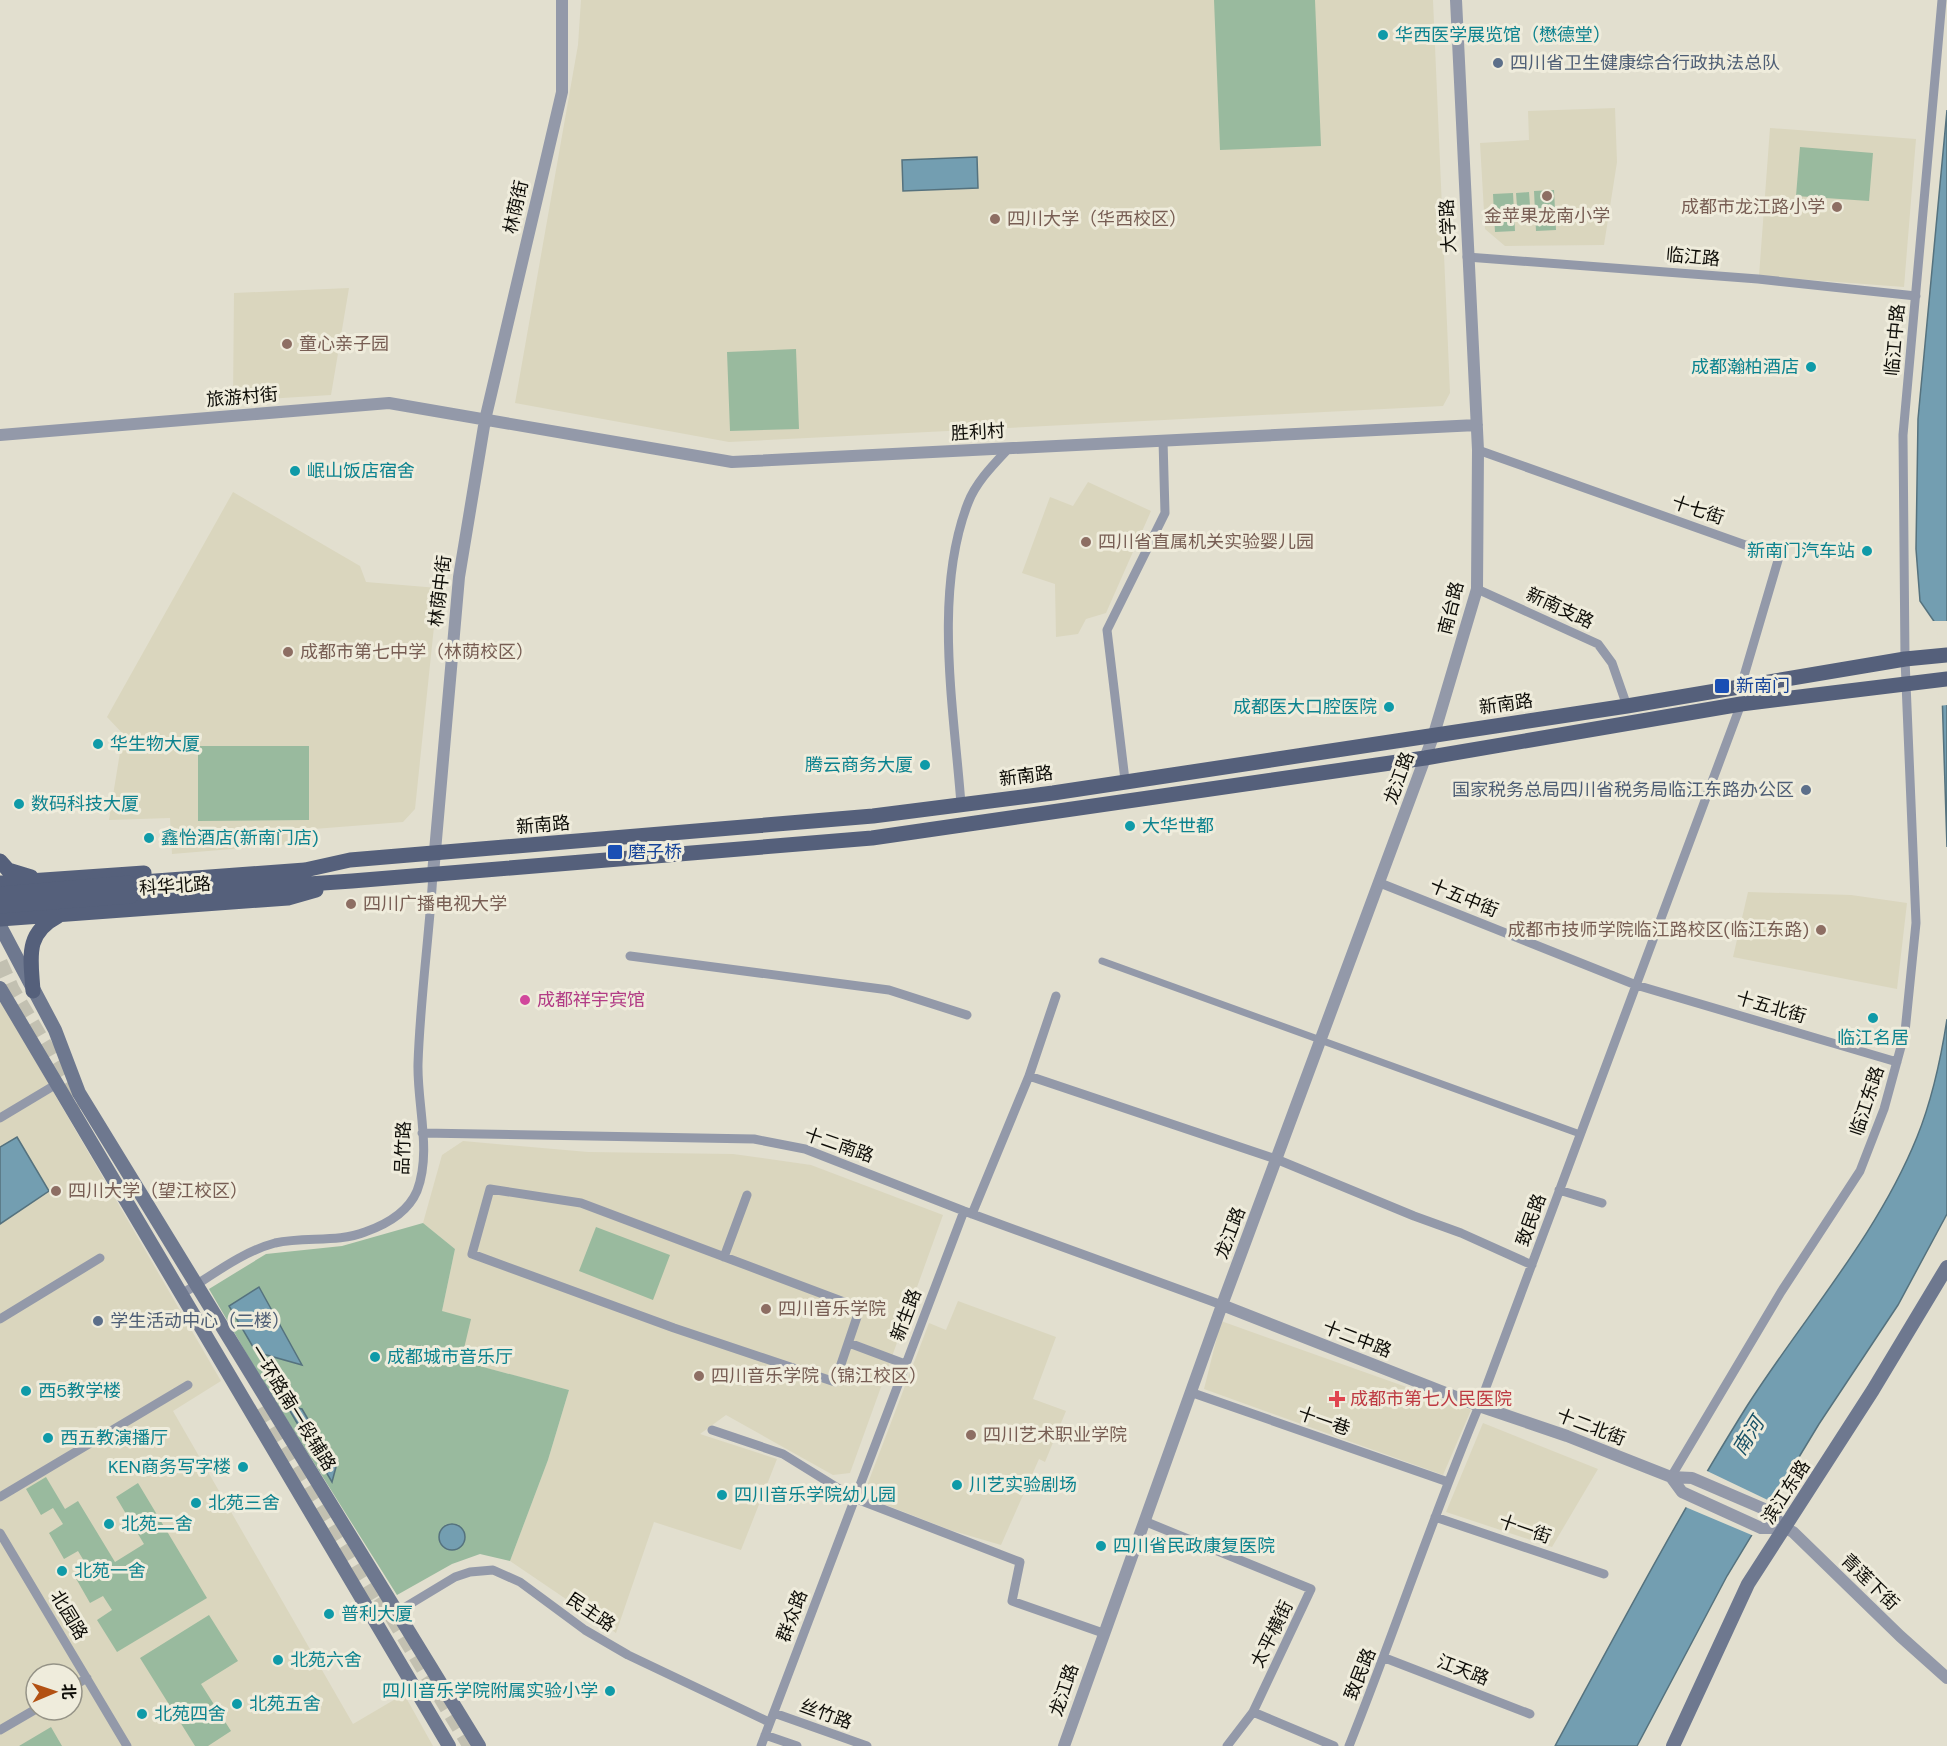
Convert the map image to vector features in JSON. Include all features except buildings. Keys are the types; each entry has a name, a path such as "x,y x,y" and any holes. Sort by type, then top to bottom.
{"main road":[{"name":"新南路","path":"130,889 305,870 350,861 873,816 1053,793 1125,780 1627,706 1913,658 1947,656"},
{"path":"130,889 352,881 872,838 1425,758 1742,704 1947,679"},
{"name":"科华北路","path":"0,883 304,860 350,861"},
{"path":"0,861 8,870 40,879"},
{"path":"100,876 80,882 76,896 81,907 103,911"},
{"name":"科华北路","path":"0,919 288,898 352,881"},
{"name":"科华北路","path":"0,894 130,889"},
{"name":"科华北路","path":"0,906 130,889"},
{"path":"33,991 32,942 41,928 63,914"},
{"name":"一环路南一段辅路","path":"0,926 55,1030 80,1093 479,1746"},
{"name":"一环路南一段辅路","path":"0,988 55,1085 449,1746"},
{"name":"滨江东路","path":"1679,1746 1758,1585 1947,1267"},
{"name":"滨江东路","path":"1673,1746 1748,1584 1789,1530 1947,1284"}],"street":[{"name":"林荫街","path":"485,420 562,92 562,0"},
{"name":"大学路","path":"1456,0 1478,450"},
{"name":"临江中路","path":"1913,682 1903,435 1942,0"},
{"name":"临江路","path":"1467,257 1737,277 1916,296"},
{"name":"旅游村街","path":"0,435 389,403 485,420"},
{"name":"胜利村","path":"485,420 732,462 1477,424"},
{"name":"林荫中街","path":"433,874 459,577 485,420"},
{"path":"1125,780 1107,630 1165,513 1163,440"},
{"path":"961,804 948,626 953,557 968,503 975,489 1009,448"},
{"name":"南台路","path":"1434,734 1477,589 1478,450"},
{"name":"十七街","path":"1478,450 1779,557 1741,686"},
{"name":"新南支路","path":"1477,589 1598,644 1612,663 1627,706"},
{"name":"临江东路","path":"1671,1477 1781,1292 1860,1171 1884,1109 1905,1032 1916,923 1913,682"},
{"name":"致民路","path":"1348,1746 1385,1658 1448,1482 1479,1406 1742,704"},
{"name":"龙江路","path":"1064,1746 1190,1392 1434,734"},
{"name":"品竹路","path":"180,1295 262,1247 291,1240 351,1237 394,1217 410,1202 417,1190 423,1154 418,1068 421,988 433,874"},
{"name":"十五中街","path":"1380,883 1636,985"},
{"path":"630,956 889,990 966,1015"},
{"path":"1102,961 1580,1134"},
{"name":"十五北街","path":"1636,985 1897,1062"},
{"name":"新生路","path":"854,1498 905,1364 968,1213 1029,1076 1056,996"},
{"path":"1029,1076 1276,1159 1461,1233 1532,1265"},
{"path":"0,1118 55,1085"},
{"name":"十二南路","path":"422,1133 754,1138 805,1149 968,1213 1222,1305"},
{"path":"490,1189 581,1203 724,1257 860,1308 836,1382 674,1328 472,1254 490,1189"},
{"path":"1559,1190 1602,1203"},
{"path":"724,1257 747,1196"},
{"path":"0,1319 100,1258"},
{"name":"十二中路","path":"1222,1305 1479,1406"},
{"path":"849,1343 905,1364"},
{"path":"0,1497 188,1385"},
{"name":"十一巷","path":"1190,1392 1448,1482"},
{"name":"十二北街","path":"1479,1406 1567,1436 1671,1477"},
{"path":"712,1430 783,1454 854,1498 1020,1562 1012,1600 1103,1633"},
{"path":"1671,1477 1682,1492 1761,1527 1789,1530"},
{"name":"青莲下街","path":"1671,1477 1692,1478 1769,1511 1947,1678"},
{"name":"群众路","path":"761,1746 854,1498"},
{"name":"十一街","path":"1435,1517 1604,1574"},
{"name":"太平横街","path":"1144,1521 1311,1589 1253,1712"},
{"name":"北园路","path":"0,1533 127,1746"},
{"name":"民主路","path":"397,1612 455,1578 470,1572 493,1570 520,1582 585,1630 628,1655 771,1717"},
{"name":"江天路","path":"1385,1658 1530,1714"},
{"path":"1227,1746 1253,1712 1334,1746"},
{"path":"0,1730 24,1716"},
{"name":"丝竹路","path":"771,1717 867,1746"},
{"path":"765,1735 797,1746"}],"shaded area":[{"name":"四川大学（华西校区）","path":"581,0 1433,0 1450,393 1443,406 729,442 515,403 578,45"},
{"name":"金苹果龙南小学","path":"1615,108 1617,162 1604,245 1505,246 1485,229 1480,143 1529,140 1528,111"},
{"name":"成都市龙江路小学","path":"1770,128 1916,139 1904,287 1759,276"},
{"name":"童心亲子园","path":"349,288 331,395 233,401 234,293"},
{"name":"四川省直属机关实验婴儿园","path":"1088,482 1151,511 1106,613 1086,619 1078,634 1056,637 1055,584 1022,573 1050,497 1073,506"},
{"name":"成都市第七中学（林荫校区）","path":"233,492 360,566 366,582 438,588 415,809 403,822 314,829 315,842 172,854 170,818 109,820 123,734 107,717"},
{"name":"成都市技师学院临江路校区(临江东路)","path":"1748,892 1851,895 1907,903 1897,989 1733,957"},
{"name":"四川大学（望江校区）","path":"0,1000 221,1381 173,1411 353,1724 404,1694 433,1746 0,1746"},
{"name":"四川音乐学院（锦江校区）","path":"463,1141 588,1152 733,1154 811,1165 943,1215 850,1473 833,1475 726,1415 700,1434 777,1459 741,1550 654,1522 616,1633 510,1561 548,1460 569,1390 460,1361 442,1311 455,1249 423,1223 442,1155"},
{"name":"四川艺术职业学院","path":"958,1301 1056,1337 1033,1399 1066,1411 1045,1462 1039,1459 1001,1545 950,1530 863,1496 929,1323 946,1330"},
{"name":"成都市第七人民医院","path":"1221,1321 1471,1410 1443,1475 1204,1389"},
{"name":"成都市第七人民医院","path":"1483,1423 1598,1469 1552,1547 1446,1512"}],"green space":[{"path":"1214,0 1315,0 1321,146 1220,150"},
{"path":"1800,147 1873,153 1869,201 1796,196"},
{"path":"1554,190 1556,230 1536,231 1534,191"},
{"path":"1529,192 1531,219 1518,220 1516,193"},
{"path":"1513,193 1515,231 1495,232 1493,194"},
{"path":"796,349 799,429 730,431 727,352"},
{"path":"198,746 309,746 309,820 198,821"},
{"path":"423,1223 455,1249 442,1311 471,1319 461,1361 569,1390 548,1460 510,1561 480,1554 452,1564 397,1595 260,1377 209,1289 266,1254 342,1246"},
{"path":"596,1227 670,1255 653,1300 579,1271"},
{"path":"46,1477 65,1509 78,1501 115,1562 144,1544 116,1497 138,1483 207,1598 117,1652 97,1620 112,1610 103,1596 90,1603 74,1575 87,1566 78,1551 64,1559 49,1533 63,1524 53,1508 41,1515 26,1489"},
{"path":"209,1615 238,1661 201,1684 231,1731 208,1746 195,1746 140,1658"},
{"path":"51,1727 62,1746 19,1746"}],"water":[{"path":"1947,110 1947,847 1940,630 1920,601 1916,549 1918,419"},
{"path":"977,157 978,188 903,191 902,160"},
{"name":"南河","path":"1947,1019 1947,1214 1898,1305 1819,1424 1727,1576 1637,1746 1555,1746 1648,1574 1721,1448 1769,1373 1861,1242 1901,1173 1932,1094"},
{"path":"17,1137 49,1191 0,1224 0,1147"},
{"path":"259,1287 302,1365 256,1352 229,1306"},
{"path":"287,1406 302,1409 336,1467 332,1482"},
{"path":"452,1524 461,1528 465,1537 461,1546 452,1550 443,1546 439,1537 443,1528"}],"pier":[{"path":"1931,621 1947,621 1947,705 1939,706 1937,631"},
{"path":"1705,1470 1774,1503 1754,1536 1683,1506"}],"tunnel":[{"path":"0,962 12,989 82,1108"},
{"path":"257,1410 380,1612"},
{"path":"380,1597 470,1746"}],"place":[{"name":"华西医学展览馆（懋德堂）","path":"1383,35"},
{"name":"四川省卫生健康综合行政执法总队","path":"1498,63"},
{"name":"金苹果龙南小学","path":"1547,196"},
{"name":"成都市龙江路小学","path":"1837,207"},
{"name":"四川大学（华西校区）","path":"995,219"},
{"name":"童心亲子园","path":"287,344"},
{"name":"成都瀚柏酒店","path":"1811,367"},
{"name":"岷山饭店宿舍","path":"295,471"},
{"name":"四川省直属机关实验婴儿园","path":"1086,542"},
{"name":"新南门汽车站","path":"1867,551"},
{"name":"成都市第七中学（林荫校区）","path":"288,652"},
{"name":"新南门","path":"1722,686"},
{"name":"成都医大口腔医院","path":"1389,707"},
{"name":"华生物大厦","path":"98,744"},
{"name":"腾云商务大厦","path":"925,765"},
{"name":"国家税务总局四川省税务局临江东路办公区","path":"1806,790"},
{"name":"数码科技大厦","path":"19,804"},
{"name":"大华世都","path":"1130,826"},
{"name":"鑫怡酒店(新南门店)","path":"149,838"},
{"name":"磨子桥","path":"615,852"},
{"name":"四川广播电视大学","path":"351,904"},
{"name":"成都市技师学院临江路校区(临江东路)","path":"1821,930"},
{"name":"成都祥宇宾馆","path":"525,1000"},
{"name":"临江名居","path":"1873,1018"},
{"name":"四川大学（望江校区）","path":"56,1191"},
{"name":"四川音乐学院","path":"766,1309"},
{"name":"学生活动中心（二楼）","path":"98,1321"},
{"name":"成都城市音乐厅","path":"375,1357"},
{"name":"四川音乐学院（锦江校区）","path":"699,1376"},
{"name":"西5教学楼","path":"26,1391"},
{"name":"成都市第七人民医院","path":"1337,1399"},
{"name":"四川艺术职业学院","path":"971,1435"},
{"name":"西五教演播厅","path":"48,1438"},
{"name":"KEN商务写字楼","path":"243,1467"},
{"name":"川艺实验剧场","path":"957,1485"},
{"name":"四川音乐学院幼儿园","path":"722,1495"},
{"name":"北苑三舍","path":"196,1503"},
{"name":"北苑二舍","path":"109,1524"},
{"name":"四川省民政康复医院","path":"1101,1546"},
{"name":"北苑一舍","path":"62,1571"},
{"name":"普利大厦","path":"329,1614"},
{"name":"北苑六舍","path":"278,1660"},
{"name":"四川音乐学院附属实验小学","path":"610,1691"},
{"name":"北苑五舍","path":"237,1704"},
{"name":"北苑四舍","path":"142,1714"}]}
